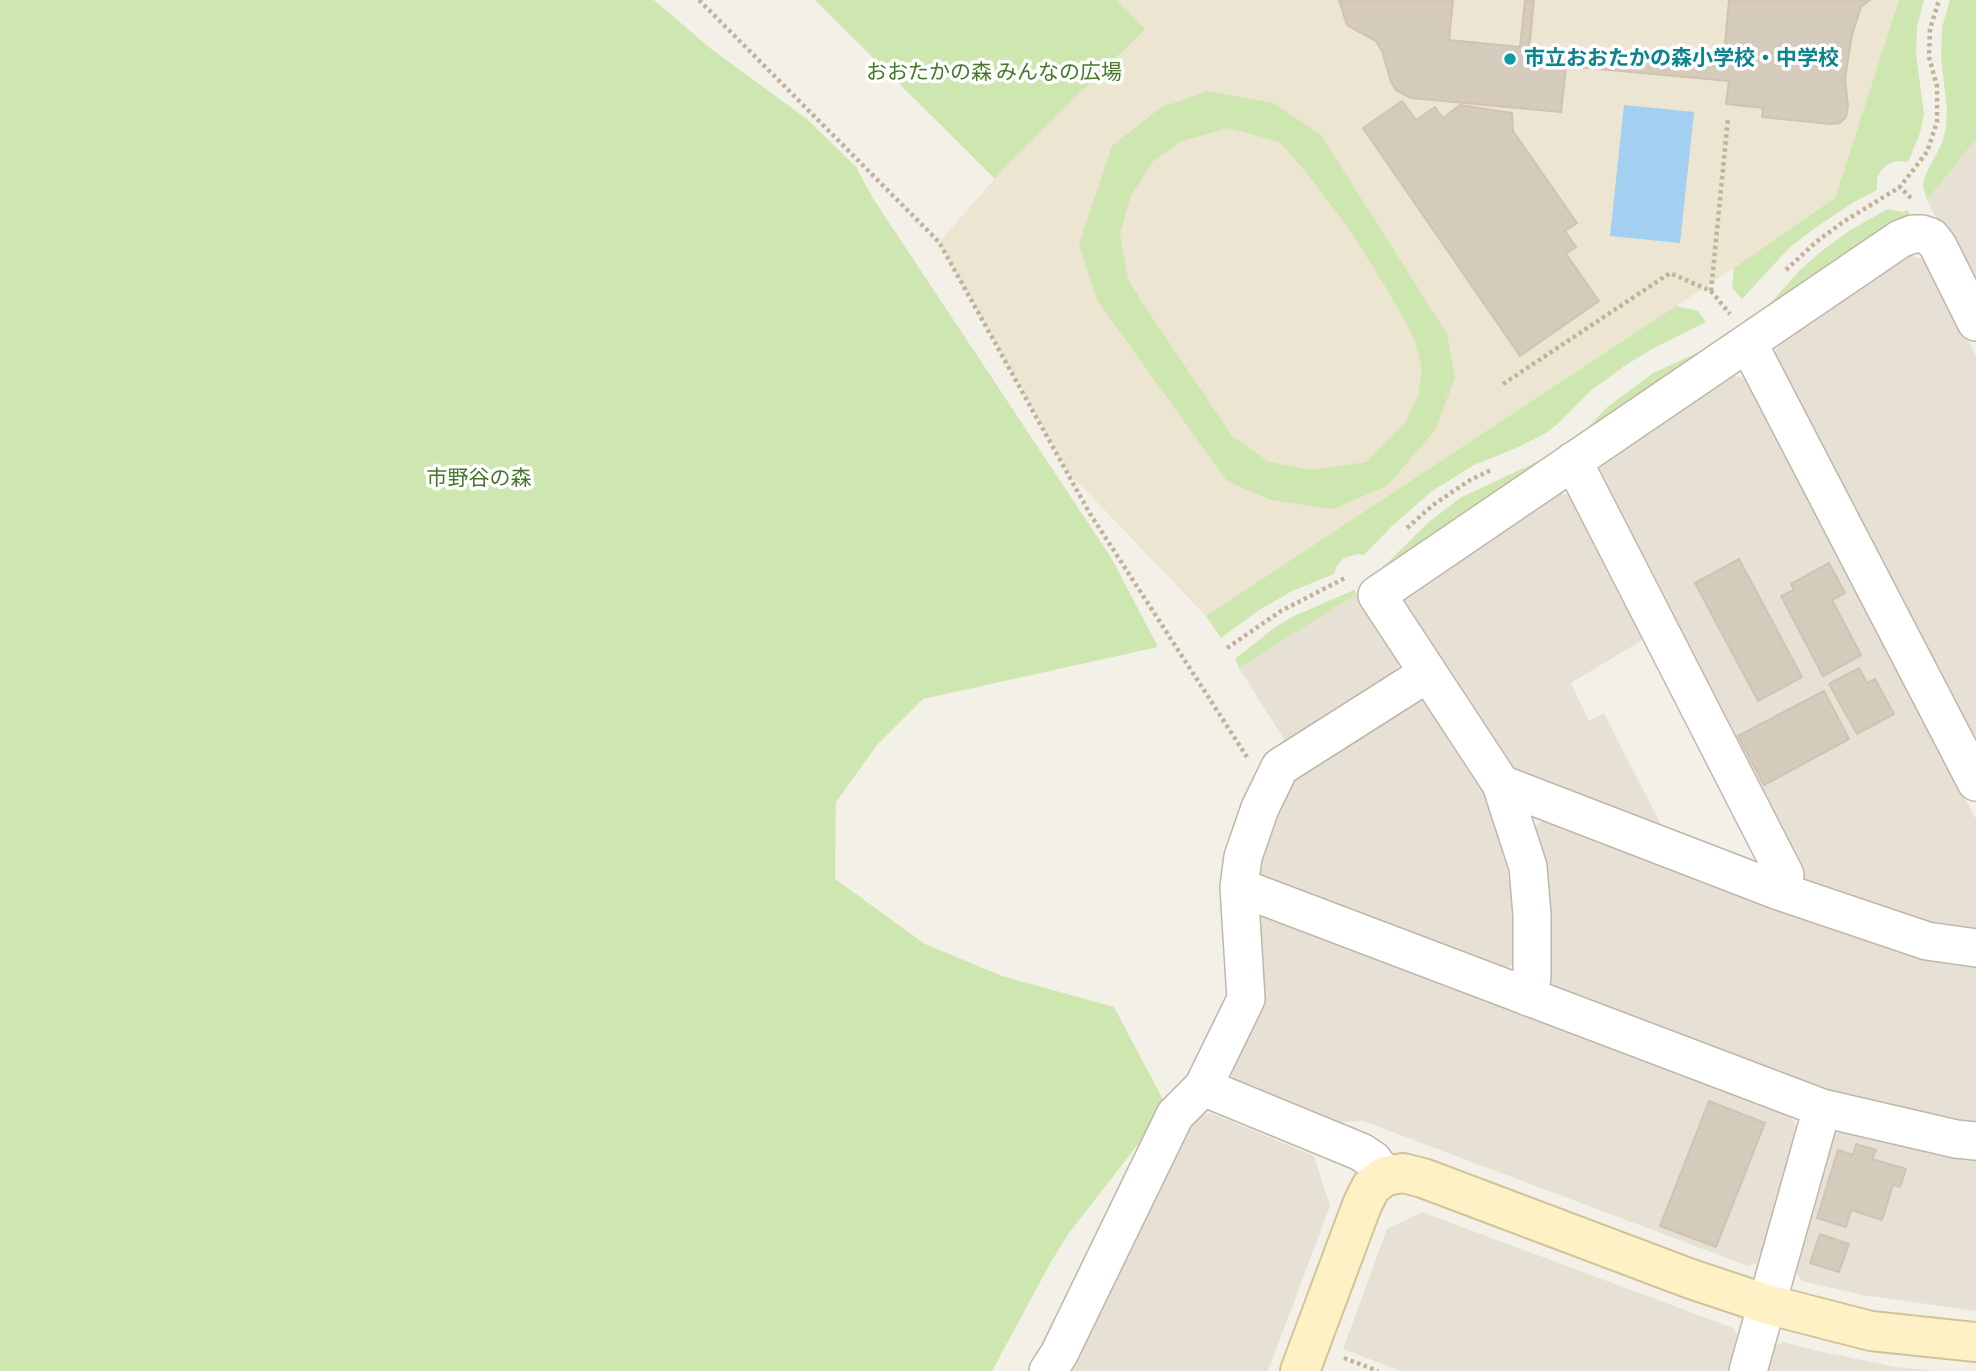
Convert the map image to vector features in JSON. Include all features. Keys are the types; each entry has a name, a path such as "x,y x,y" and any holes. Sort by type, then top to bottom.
{"street":[{"path":"1528,997 1532,976 1532,915 1528,867 1501,784 1377,596 1573,461 1741,330 1900,239 1913,234 1931,237 1976,322"},
{"path":"1741,330 1976,782"},
{"path":"1573,461 1785,875 1779,891"},
{"path":"1048,1371 1059,1354 1175,1115 1203,1087 1246,999 1239,887 1243,857 1260,808 1280,767 1428,673"},
{"path":"1501,784 1779,891 1927,941 1976,948"},
{"path":"1239,887 1822,1108 1955,1139 1976,1141"},
{"path":"1203,1087 1356,1150 1373,1160 1385,1177"},
{"path":"1748,1371 1822,1108"},
{"path":"1317,1363 1362,1205 1371,1187 1385,1177 1403,1173 1766,1304 1871,1331 1976,1342"}],"path":[{"path":"699,0 939,242 1088,512 1249,761 1280,767"},
{"path":"1913,201 1900,187 1927,152 1937,122 1937,86 1929,57 1930,29 1939,0"},
{"path":"1711,291 1728,118"},
{"path":"1503,384 1670,272 1711,291 1741,330"},
{"path":"1227,648 1281,611 1349,576"},
{"path":"1317,1363 1378,1371"}],"shaded area":[{"path":"1117,0 1899,0 1835,198 1734,268 1206,616 1068,472 939,242 1005,167 1144,29"},
{"path":"1976,139 1976,294 1927,200"},
{"path":"1906,253 1928,262 1976,356 1976,750 1773,357 1779,343"},
{"path":"1732,375 1749,380 1976,819 1976,933 1899,918 1807,882 1598,477 1602,460"},
{"path":"1551,492 1570,495 1644,639 1571,683 1589,721 1604,713 1665,833 1518,777 1402,611 1407,588"},
{"path":"1357,594 1400,656 1396,673 1287,744 1239,668"},
{"path":"1414,698 1430,702 1486,793 1503,843 1514,913 1515,963 1501,971 1259,880 1251,865 1291,779"},
{"path":"1543,819 1976,963 1976,1122 1932,1117 1792,1083 1554,992 1547,979 1532,831"},
{"path":"1265,913 1790,1116 1799,1130 1762,1261 1748,1266 1363,1121 1324,1123 1239,1091 1231,1073 1255,1012 1251,923"},
{"path":"1211,1113 1314,1156 1330,1206 1268,1371 1065,1371 1175,1144 1194,1119"},
{"path":"1842,1130 1976,1154 1976,1311 1862,1295 1802,1281 1794,1268 1832,1136"},
{"path":"1422,1212 1733,1328 1741,1342 1733,1371 1401,1371 1343,1349 1387,1229"},
{"path":"1783,1342 1896,1367 1934,1371 1764,1371 1770,1349"}],"green space":[{"name":"市野谷の森","path":"0,0 654,0 710,48 807,119 856,167 874,200 1112,559 1158,647 923,699 877,745 836,802 835,879 925,944 1002,976 1114,1007 1167,1107 1069,1233 992,1371 0,1371"},
{"name":"おおたかの森 みんなの広場","path":"815,0 1117,0 1145,29 995,179"},
{"path":"1899,0 1924,0 1917,27 1916,54 1924,114 1920,133 1908,162 1896,161 1888,164 1877,179 1877,190 1854,202 1790,247 1742,299 1732,288 1734,268 1835,198"},
{"path":"1950,0 1976,0 1976,139 1927,200 1923,186 1925,176 1942,143 1946,127 1947,109 1941,57 1942,27"},
{"path":"1208,91 1273,103 1321,135 1447,334 1455,378 1435,430 1387,486 1333,509 1271,500 1227,481 1097,300 1079,244 1112,146 1160,108","holes":["1228,128 1280,142 1349,229 1415,340 1422,370 1418,396 1404,425 1366,462 1313,470 1269,462 1232,436 1128,279 1120,234 1130,198 1152,162 1182,141"]},
{"path":"1888,209 1902,212 1907,210 1911,216 1758,317 1801,269 1823,250 1850,230"},
{"path":"1676,306 1698,311 1706,322 1623,367 1589,392 1546,433 1474,465 1432,491 1364,555 1344,558 1337,565 1334,574 1292,591 1259,610 1221,638 1206,616"},
{"path":"1726,340 1580,436 1606,408 1653,373"},
{"path":"1547,457 1381,576 1378,572 1429,522 1460,498"},
{"path":"1354,590 1357,594 1239,668 1235,659 1274,628 1292,617"}],"water":[{"path":"1624,105 1694,112 1680,243 1610,236"}],"building":[{"name":"市立おおたかの森小学校・中学校","path":"1339,0 1453,0 1449,40 1520,47 1525,0 1534,0 1529,49 1723,67 1729,0 1870,0 1861,7 1852,35 1845,78 1848,107 1846,117 1840,123 1831,124 1762,117 1763,108 1726,104 1729,81 1566,66 1561,112 1411,98 1396,90 1391,82 1382,51 1376,41 1347,25"},
{"path":"1402,101 1416,120 1435,107 1443,118 1460,105 1512,113 1513,131 1577,223 1565,231 1576,247 1566,254 1599,301 1520,356 1363,128"},
{"path":"1739,559 1802,677 1758,701 1695,583"},
{"path":"1829,563 1845,593 1832,600 1861,655 1823,676 1781,596 1794,590 1791,584"},
{"path":"1859,668 1867,683 1875,679 1894,714 1857,734 1829,684"},
{"path":"1824,691 1849,739 1764,785 1738,736"},
{"path":"1709,1101 1765,1123 1716,1247 1660,1226"},
{"path":"1856,1144 1876,1150 1872,1159 1906,1169 1900,1187 1893,1185 1882,1220 1851,1210 1846,1227 1817,1218 1838,1150 1853,1155"},
{"path":"1820,1234 1849,1244 1839,1272 1810,1263"}],"place":[{"name":"市立おおたかの森小学校・中学校","path":"1510,59"}]}
